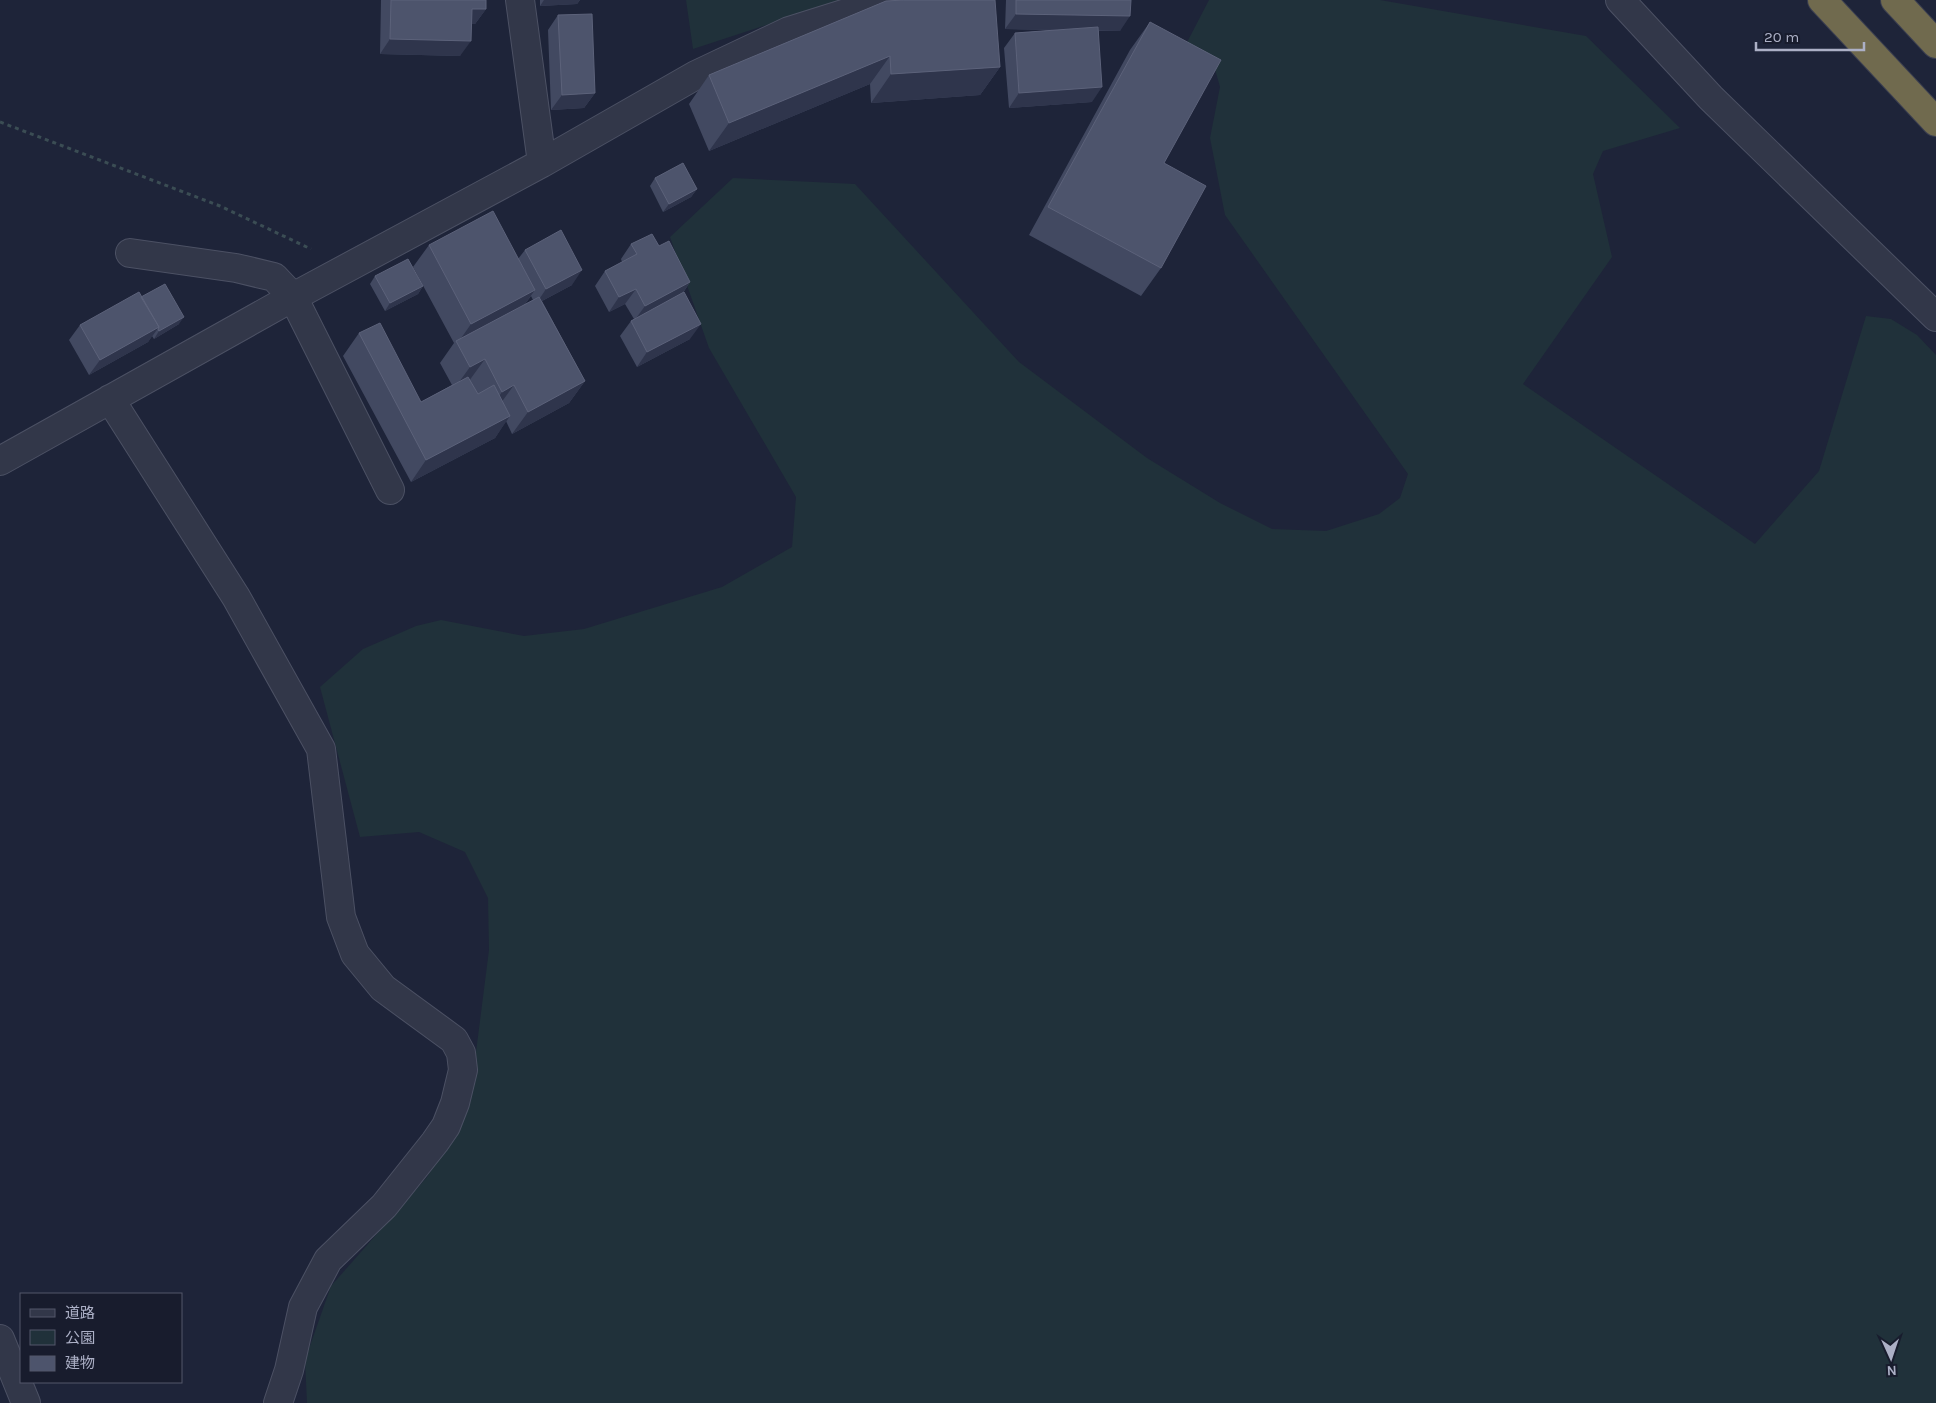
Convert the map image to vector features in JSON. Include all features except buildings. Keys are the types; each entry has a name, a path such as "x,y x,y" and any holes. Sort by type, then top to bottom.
{"highway":[{"path":"1822,0 1936,122"},
{"path":"1896,0 1936,44"}],"street":[{"path":"520,0 542,163"},
{"path":"0,461 293,297 542,163 696,74 789,31 888,0"},
{"path":"1620,0 1711,98 1936,317"},
{"path":"130,253 236,268 274,277 293,297 390,490"},
{"path":"110,399 236,597 321,749 341,917 355,954 383,988 454,1040 458,1045 464,1062 464,1070 446,1126 384,1206 328,1260 303,1307 289,1370 278,1403"},
{"path":"0,1339 26,1403"}],"path":[{"path":"0,122 220,206 348,267"}],"green space":[{"path":"686,0 843,0 693,49"},
{"path":"1209,0 1380,0 1586,36 1680,128 1603,151 1593,174 1612,257 1523,384 1755,544 1819,471 1866,316 1891,319 1917,335 1936,355 1936,1403 307,1403 305,1360 331,1286 427,1177 469,1107 489,950 488,898 465,852 419,832 360,837 320,687 363,649 416,626 441,620 524,636 584,629 722,587 792,547 796,497 709,348 670,237 733,178 855,184 1019,362 1147,458 1220,503 1272,529 1326,531 1379,514 1400,498 1408,474 1225,215 1210,138 1220,87 1213,62 1183,50"}]}
